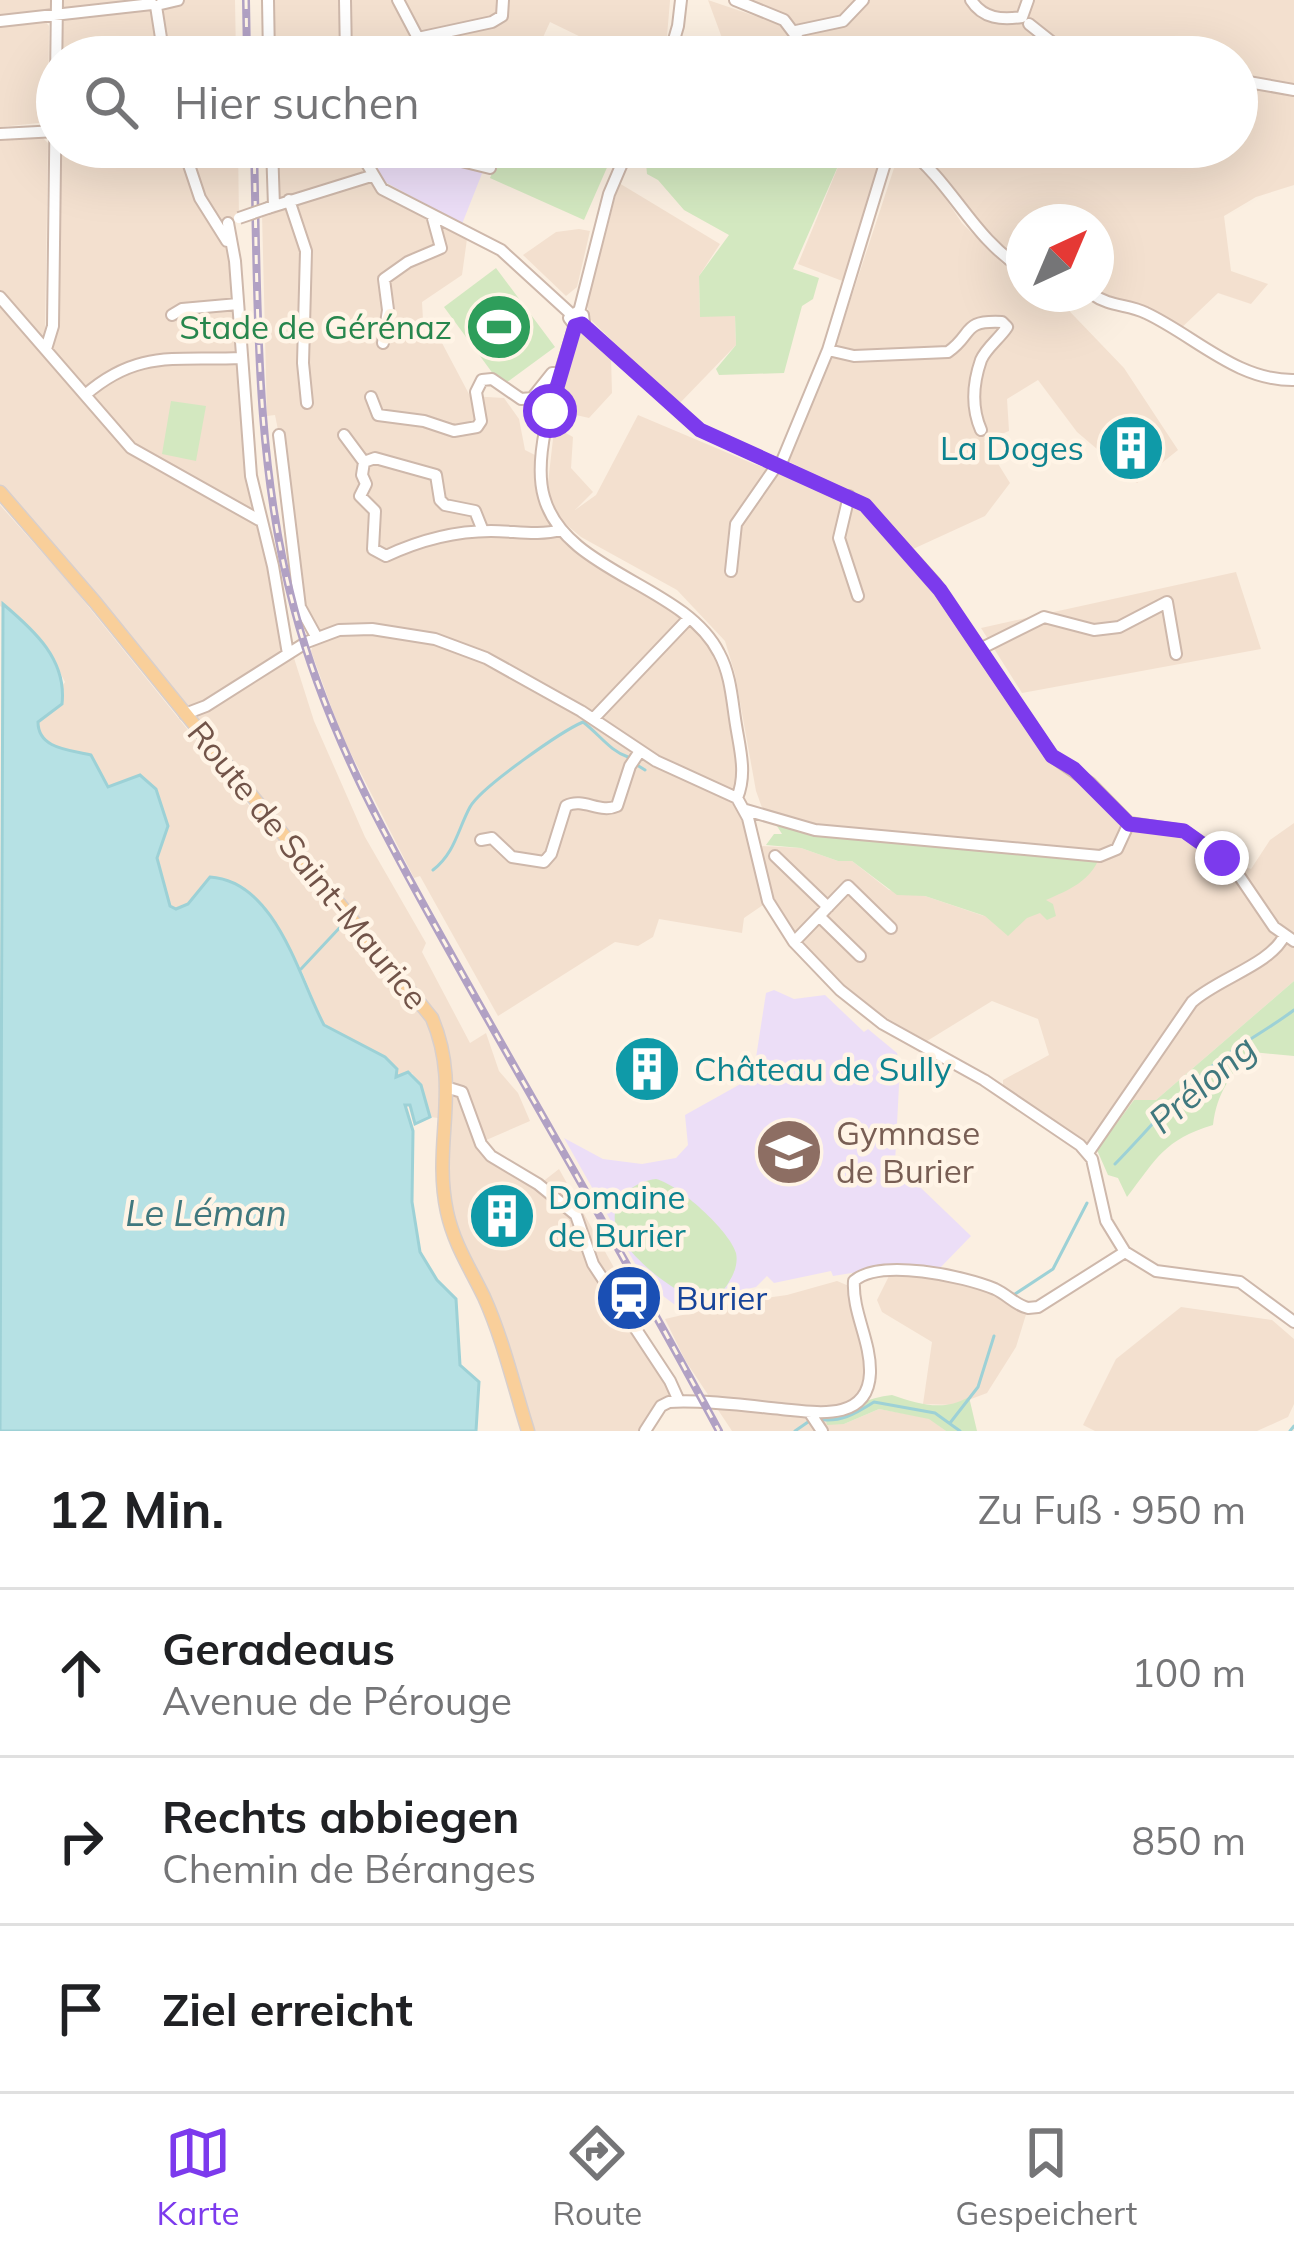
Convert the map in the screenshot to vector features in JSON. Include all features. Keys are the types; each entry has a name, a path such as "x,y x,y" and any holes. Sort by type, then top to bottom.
{"main road":[{"name":"Route de Saint-Maurice","path":"0,492 418,996 438,1031 449,1088 442,1168 447,1210 459,1251 488,1307 528,1431"}],"street":[{"path":"0,21 57,6 178,0"},
{"path":"268,0 269,36"},
{"path":"345,0 346,36"},
{"path":"398,0 417,36"},
{"path":"675,36 681,0"},
{"path":"735,0 779,17 799,36"},
{"path":"796,31 843,21 863,0"},
{"path":"971,0 977,9 998,19 1022,16 1028,0"},
{"path":"153,2 160,36"},
{"path":"57,6 57,36"},
{"path":"429,36 492,22 504,6"},
{"path":"1029,24 1044,36"},
{"path":"1258,84 1294,91"},
{"path":"0,134 36,132"},
{"path":"46,349 53,326 55,168"},
{"path":"189,168 227,221 249,457 288,654"},
{"path":"271,207 272,168"},
{"path":"367,168 382,189 501,250 700,430 865,505 908,549 982,648 1052,756 1074,769 1129,824 1184,831 1202,844 1240,877 1289,938 1192,1002 1088,1153"},
{"path":"620,168 561,373 544,443 541,485 560,530 689,618 718,652 730,684 742,768 737,797"},
{"path":"730,571 736,524 778,466 828,350 884,168"},
{"path":"932,168 982,236 1006,255"},
{"path":"227,221 371,176"},
{"path":"289,200 306,251 302,363 307,403"},
{"path":"383,343 388,310 384,279 441,248 432,215"},
{"path":"0,297 146,459 259,520"},
{"path":"172,315 182,309 238,304"},
{"path":"1114,305 1154,316 1256,375 1294,380"},
{"path":"828,350 854,356 948,352 978,320 1002,322 1007,327 982,358 974,389 972,400 981,430"},
{"path":"85,395 122,367 146,361 241,358"},
{"path":"370,398 378,415 467,430 481,421 476,392 482,380 492,379 521,399 532,398 552,373 561,373"},
{"path":"279,435 300,607 316,638"},
{"path":"344,435 364,462 366,484 360,496 375,512 372,539 378,553 386,556 402,546 483,531 560,530"},
{"path":"364,462 375,458 436,475 440,500 475,511 483,531"},
{"path":"848,496 839,538 858,596"},
{"path":"982,648 1044,617 1094,630 1119,627 1167,602 1176,654"},
{"path":"593,719 689,618"},
{"path":"188,718 316,638 357,628 454,644 593,719 640,751 737,797 746,810 768,901 794,942 868,1013 984,1080 1088,1153 1106,1221 1125,1252 1156,1270 1240,1282 1294,1322"},
{"path":"481,840 492,838 512,856 544,862 566,806 574,802 608,809 617,806 640,751"},
{"path":"746,810 815,830 1100,856 1117,849 1129,824"},
{"path":"775,856 860,956"},
{"path":"794,942 848,886 891,928"},
{"path":"449,1088 464,1095 491,1156 580,1220 593,1264 679,1401"},
{"path":"645,1431 661,1406 679,1401 816,1422 848,1408 868,1385 867,1346 853,1286 862,1274 892,1270 950,1276 995,1289 1028,1309 1125,1252"}],"shaded area":[{"path":"0,0 235,0 236,36 57,36 57,13 0,21"},
{"path":"268,0 345,0 346,36 269,36"},
{"path":"351,0 670,0 667,36 579,36 550,22 544,36 352,36"},
{"path":"708,0 776,23 793,36 721,36"},
{"path":"747,0 1294,0 1294,185 1256,197 1224,216 1231,271 1268,284 1251,304 1218,293 1177,332 1114,302 1114,204 1006,204 1006,258 929,168 1258,168 1258,36 806,34 784,14"},
{"path":"45,21 49,26 49,36 36,36 36,123 0,127 0,26"},
{"path":"36,138 36,168 48,168 45,335 40,337 0,291 0,140"},
{"path":"54,168 238,168 239,218 220,224 229,243 251,476 288,654 294,658 314,721 365,837 426,943 422,952 470,1043 486,1033 499,1071 518,1093 530,1121 484,1141 492,1154 541,1183 559,1169 627,1291 618,1295 681,1394 645,1431 528,1431 447,1210 446,1119 430,1117 423,1090 412,1073 395,1077 385,1057 324,1025 274,921 243,889 219,877 188,904 176,909 170,906 157,857 168,826 108,787 91,755 57,747 38,731 38,722 65,682 45,644 0,606 0,505 71,585 267,828 279,818 225,752 189,719 0,492 0,297 45,349 50,343"},
{"path":"273,168 370,168 383,189 463,231 467,239 462,275 422,302 424,338 442,343 470,396 504,398 519,419 525,450 543,459 541,485 561,530 681,612 719,651 742,768 737,798 763,905 744,918 742,933 659,919 653,937 638,946 615,942 498,1016 420,876 414,878 341,734 311,651 316,638 300,607 279,435 275,415 267,416 262,214 274,205"},
{"path":"377,168 484,168 462,224 385,182"},
{"path":"838,168 879,168 845,282 798,264"},
{"path":"894,168 919,168 931,177 962,223 1006,266 1006,312 1070,312 1124,368 1178,450 1137,483 1077,432 1038,380 1007,399 1009,431 984,441 1010,483 985,516 913,549 871,504 788,461 831,359"},
{"path":"619,183 720,244 699,276 700,316 735,315 736,345 678,405 591,320 587,305"},
{"path":"590,231 577,287 566,296 523,255 556,232"},
{"path":"582,333 611,357 612,393 589,418 576,415 564,432 573,437 571,468 593,492 575,510 596,495 638,415 795,477 867,511 967,630 1051,756 1129,823 1178,832 1203,853 1251,869 1270,840 1294,823 1294,981 1156,1100 1134,1100 1097,1150 1003,1086 1003,1080 1049,1055 1038,1019 992,1001 927,1041 876,1012 840,984 782,920 772,900 760,846 801,848 852,861 889,890 925,896 984,916 871,837 765,816 725,641 677,590 581,537 562,521 551,502 548,483 562,389"},
{"path":"1236,572 1261,649 1022,693 981,628"},
{"name":"Gymnase de Burier","path":"774,990 794,999 825,995 864,1032 868,1029 897,1053 895,1163 971,1236 938,1270 870,1270 833,1276 831,1271 774,1283 767,1276 756,1287 724,1294 725,1302 675,1305 646,1283 564,1138 603,1159 642,1164 676,1158 688,1145 685,1115 753,1077 766,993"},
{"path":"892,1270 950,1276 1028,1308 1016,1347 987,1393 955,1405 923,1404 932,1342 882,1312 877,1300"},
{"path":"837,1281 849,1286 865,1355 875,1355 877,1378 869,1397 844,1424 879,1409 929,1418 946,1431 732,1431 685,1360 665,1319"},
{"path":"1181,1307 1272,1320 1294,1339 1294,1404 1288,1417 1257,1431 1095,1431 1083,1425 1116,1359"}],"green space":[{"path":"494,168 607,168 584,220 490,178"},
{"path":"646,168 837,168 793,269 819,278 813,299 802,306 784,373 719,375 716,369 736,345 735,316 700,317 699,276 729,235 684,210"},
{"name":"Stade de Gérénaz","path":"496,268 555,347 502,386 444,307"},
{"path":"171,401 206,406 196,461 162,454"},
{"path":"780,823 1100,856 1085,878 1046,900 1053,904 1056,916 1047,920 1040,913 1027,918 1008,936 985,916 925,896 897,895 852,861 766,845 774,834 782,834"},
{"path":"1294,981 1294,1056 1252,1052 1226,1085 1213,1125 1172,1144 1127,1197 1118,1178 1108,1175 1097,1150 1134,1100 1156,1100"},
{"path":"656,1179 689,1199 732,1244 735,1270 726,1286 710,1298 671,1286 643,1264 617,1230 615,1211 623,1196 638,1184"},
{"path":"892,1395 940,1405 969,1397 977,1431 946,1431 929,1419 879,1409 844,1424 827,1425 825,1416"}],"water":[{"name":"Le Léman","path":"3,604 37,636 59,674 62,704 38,722 43,738 57,747 91,755 108,787 140,775 156,789 168,826 157,858 170,906 176,909 188,904 210,877 252,895 282,935 324,1025 385,1057 397,1069 396,1077 408,1072 421,1085 430,1117 415,1124 410,1105 405,1105 413,1131 412,1202 420,1252 456,1299 460,1365 479,1382 476,1431 0,1431"}],"waterway":[{"path":"433,870 451,848 477,798 573,727 583,722 628,757"},
{"path":"637,765 645,770"},
{"path":"301,969 344,923"},
{"name":"Prélong","path":"1115,1164 1202,1075 1294,1010"},
{"name":"Prélong","path":"1015,1294 1053,1269 1087,1203"},
{"name":"Prélong","path":"950,1423 978,1387 994,1336"},
{"path":"817,1419 847,1416 874,1402 935,1413 960,1431"},
{"path":"795,1431 808,1422"},
{"path":"1290,1431 1294,1426"}],"railway":[{"path":"246,0 247,36"},
{"path":"254,168 260,379 271,494 294,608 326,706 415,889 719,1431"}],"place":[{"name":"Stade de Gérénaz","path":"499,327"},
{"name":"La Doges","path":"1131,448"},
{"name":"Château de Sully","path":"647,1069"},
{"name":"Gymnase de Burier","path":"789,1152"},
{"name":"Domaine de Burier","path":"502,1216"},
{"name":"Burier","path":"629,1298"}],"route":[{"path":"550,411 575,326 582,324 700,430 858,499 935,583 1052,756 1090,783 1129,824 1184,831 1222,858"}]}
